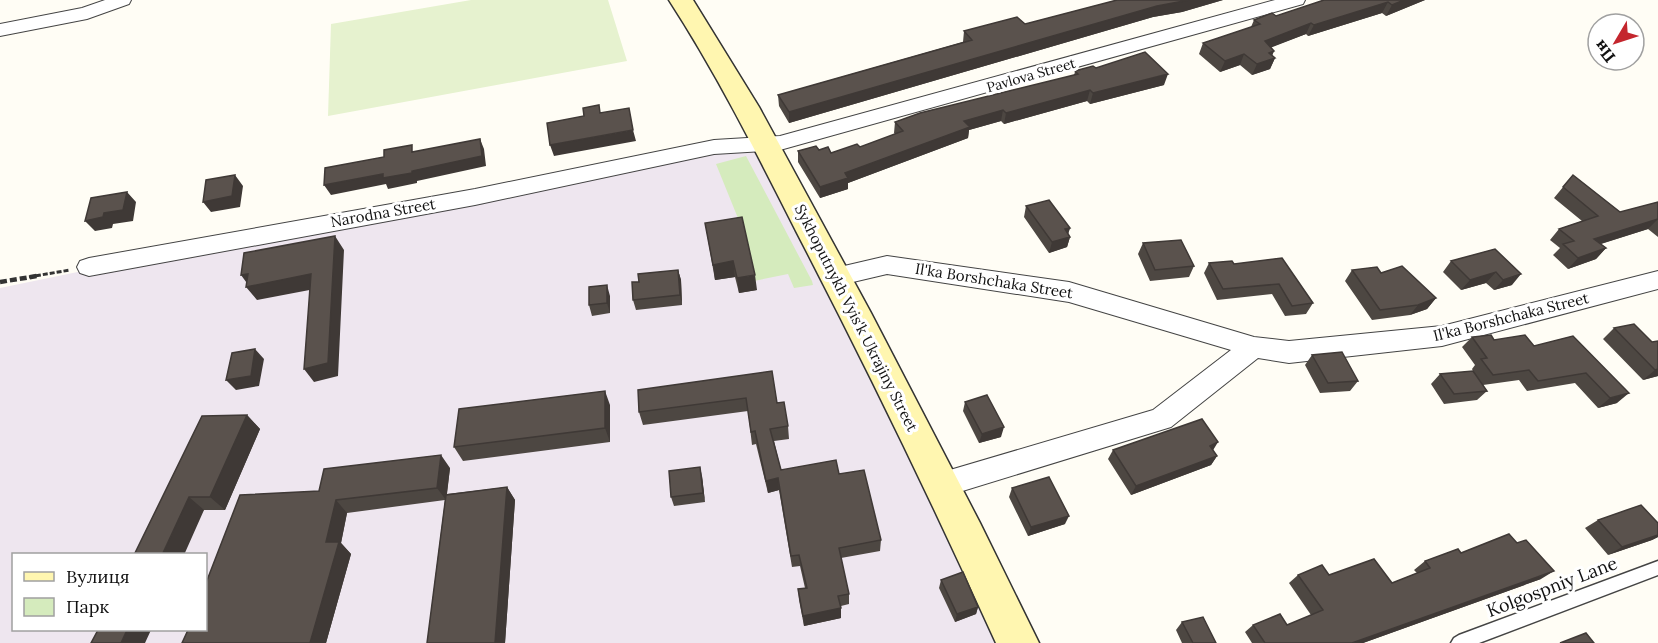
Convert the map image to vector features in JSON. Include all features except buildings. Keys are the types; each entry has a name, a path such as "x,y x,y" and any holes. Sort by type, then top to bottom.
{"street":[{"path":"0,30 87,13 122,0"},
{"name":"Sykhoputnykh Vyis'k Ukrajiny Street","path":"681,0 710,43 836,277 943,484 1018,643"},
{"name":"Pavlova Street","path":"766,146 875,119 1296,0"},
{"name":"Narodna Street","path":"88,267 475,197 714,147 766,146"},
{"name":"Il'ka Borshchaka Street","path":"836,277 887,265 1069,292 1254,347 1289,352 1442,336 1658,280"},
{"path":"943,484 1161,419 1254,347"}],"lane":[{"name":"Kolgospniy Lane","path":"1459,643 1658,568"}],"path":[{"path":"0,282 88,267"}],"shaded area":[{"path":"755,149 1007,643 0,643 0,288 160,255 715,151"}],"green space":[{"path":"471,0 608,0 627,61 328,116 331,24"},
{"path":"746,156 813,285 794,288 788,274 754,281 744,233 716,164"}]}
